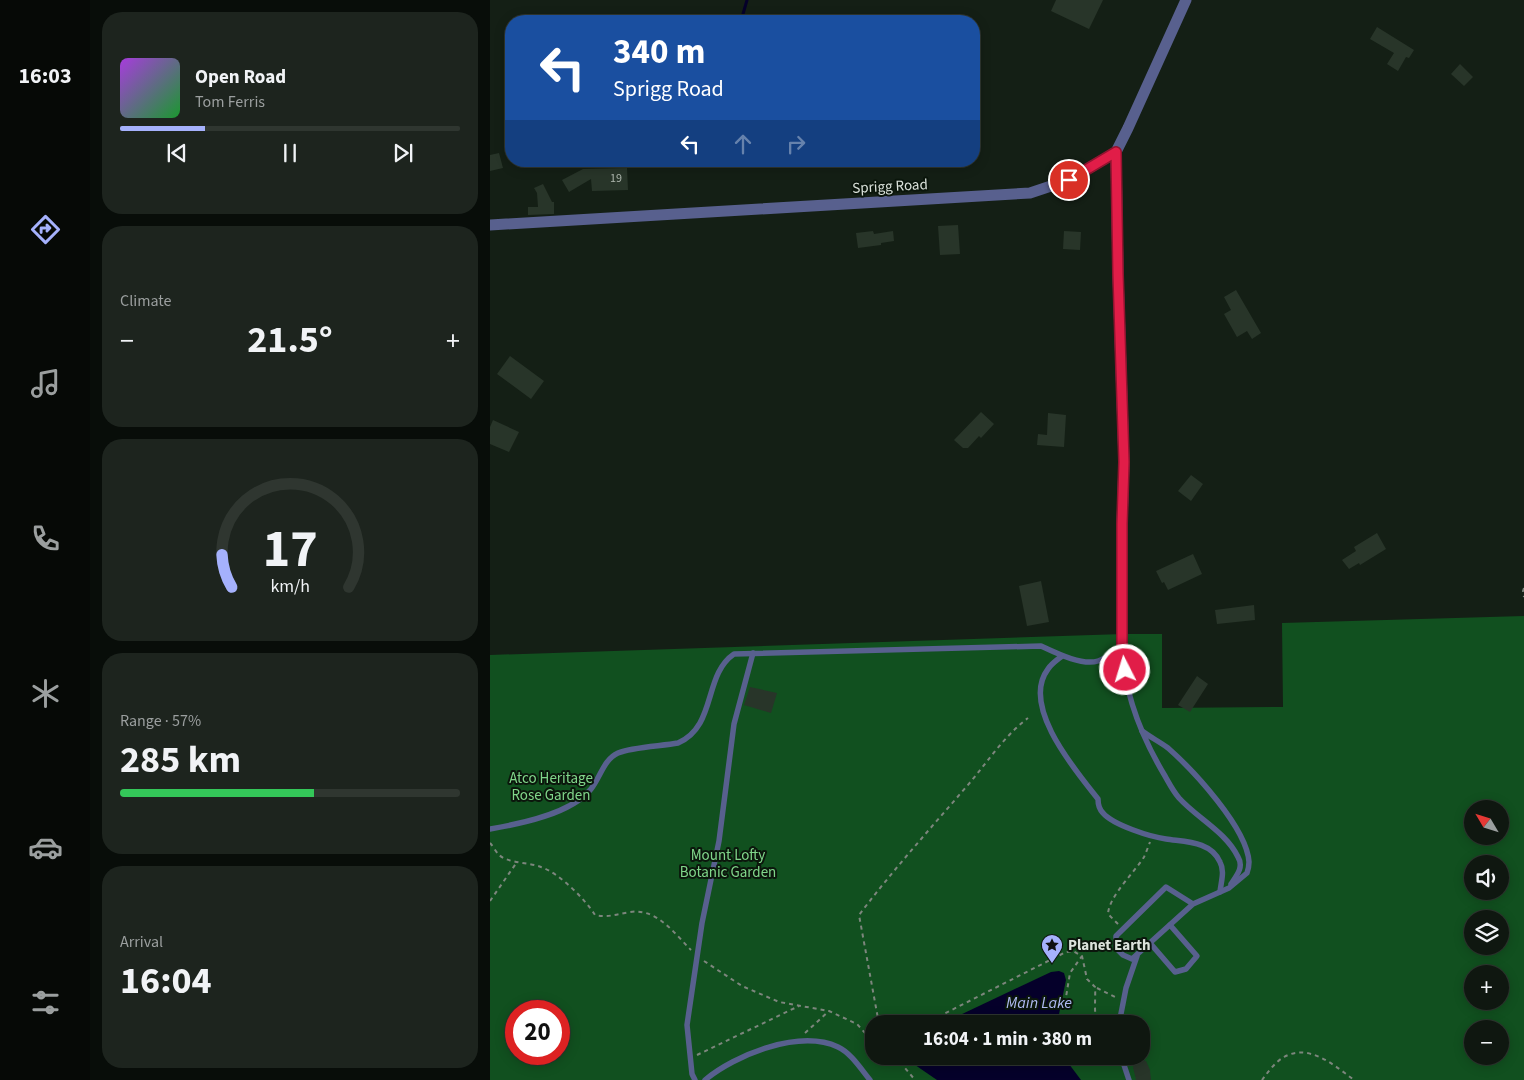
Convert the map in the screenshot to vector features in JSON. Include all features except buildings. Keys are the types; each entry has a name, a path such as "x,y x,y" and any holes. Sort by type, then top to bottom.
{"street":[{"path":"1122,647 1124,462 1116,152 1186,0"},
{"name":"Sprigg Road","path":"490,225 1030,193 1069,180 1116,152"}],"lane":[{"path":"490,829 511,826 572,805 591,789 608,762 619,752 678,744 686,740 692,735 702,720 720,668 725,660 734,654 1041,646 1062,656 1083,662 1093,662 1105,658 1122,647 1126,682 1132,706 1154,758 1179,798 1223,837 1240,859 1240,872 1229,888"},
{"path":"695,1080 692,1074 687,1025 702,923 719,841 734,724 753,653"},
{"path":"1062,656 1048,669 1040,690 1044,715 1053,735 1068,759 1098,799 1103,814 1123,825 1153,836 1200,845 1215,853 1222,866 1220,892"},
{"path":"1142,732 1166,747 1203,784 1240,835 1249,862 1247,873 1229,888 1193,904 1132,959 1123,955 1116,948 1116,936 1166,887 1193,904"},
{"path":"1150,943 1175,972 1186,969 1197,956 1170,924"},
{"path":"1120,1015 1123,1000 1137,954"},
{"path":"704,1080 747,1054 808,1040 825,1042 840,1048 870,1080"},
{"path":"1124,1065 1129,1080"}],"path":[{"path":"1524,588 1524,597"},
{"path":"877,1015 859,915 880,887 992,754 1028,718"},
{"path":"1124,928 1108,914 1108,909 1144,856 1153,836"},
{"path":"490,843 500,855 517,862 490,901"},
{"path":"942,1015 1066,952 1073,951 1082,956 1087,979 1096,987 1123,1000"},
{"path":"1065,1004 1070,973 1082,956"},
{"path":"1094,1015 1096,987"},
{"path":"691,1059 716,1045 800,1006"},
{"path":"790,1043 807,1032 828,1011"},
{"path":"1262,1080 1275,1064 1300,1051 1321,1057 1354,1080"},
{"path":"902,1065 915,1080"}],"green space":[{"name":"Mount Lofty Botanic Garden","path":"1524,616 1524,1080 490,1080 490,655 1162,634 1162,708 1283,707 1282,623"}],"water":[{"name":"Main Lake","path":"1059,971 1064,973 1066,980 1059,1015 960,1015 1051,972"},
{"name":"Main Lake","path":"915,1065 1070,1065 1081,1080 937,1080"}],"waterway":[{"path":"743,15 747,0"}],"place":[{"name":"Planet Earth","path":"1052,964"}],"route":[{"path":"1069,180 1116,152 1124,462 1122,647 1125,670"}],"park label":[{"name":"Atco Heritage Rose Garden","path":"551,786"}]}
